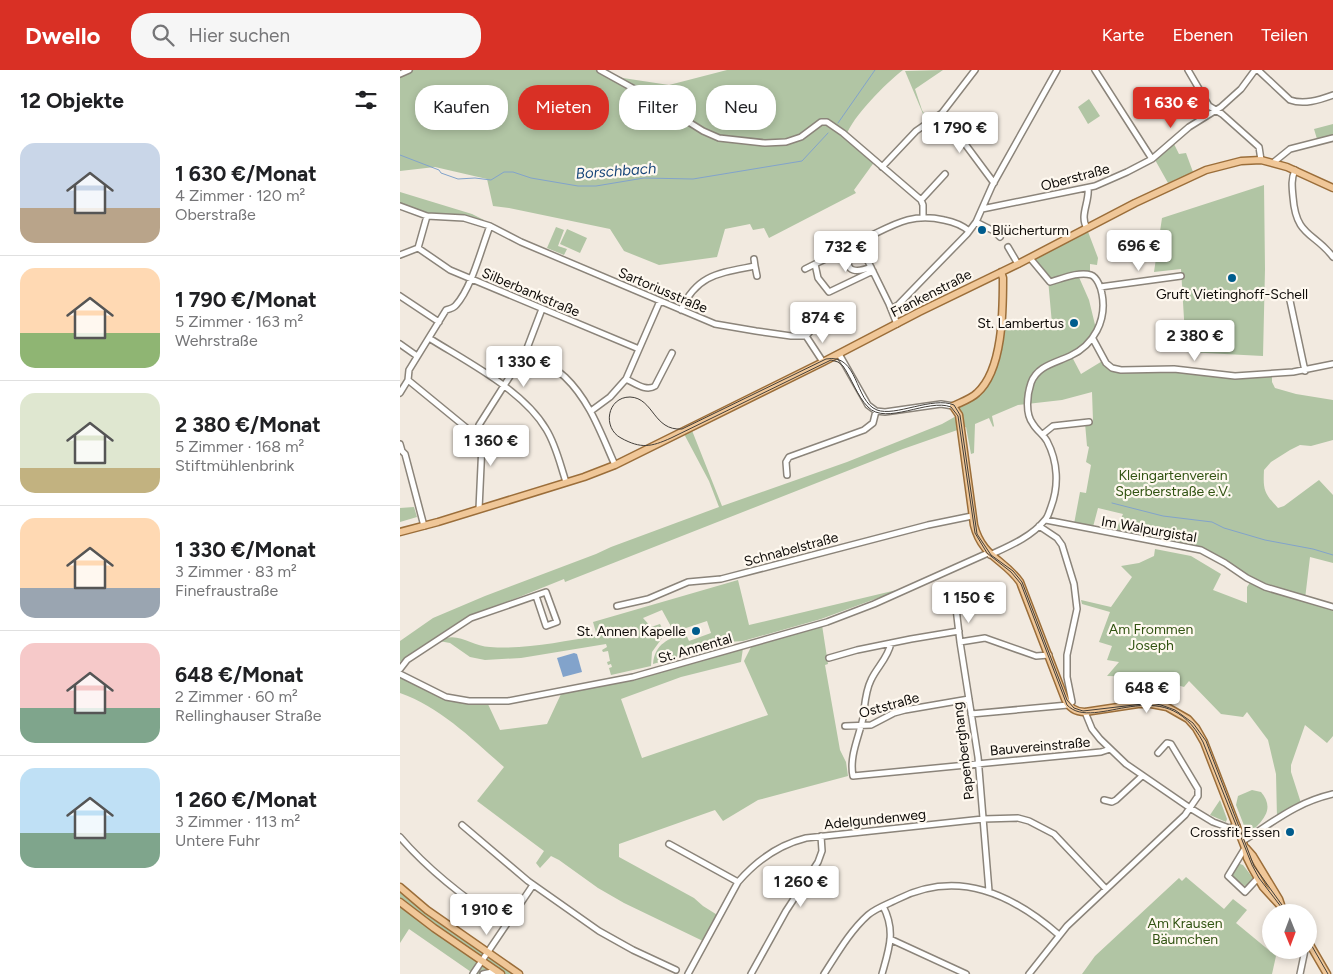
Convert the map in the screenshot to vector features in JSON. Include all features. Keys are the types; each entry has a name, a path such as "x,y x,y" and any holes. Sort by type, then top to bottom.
{"main road":[{"name":"Frankenstraße","path":"400,532 480,509 615,465 1030,258 1135,203 1206,170 1241,161 1261,160 1274,162 1296,170 1333,188"},
{"path":"1001,272 1003,278 1000,341 992,369 989,377 977,393 953,406 959,415 972,516 976,532 989,554 1010,570 1020,582 1068,705 1075,710 1085,712 1136,704 1151,704 1167,708 1184,717 1196,728 1204,742 1250,864 1258,879 1277,904"},
{"path":"1244,844 1281,904"},
{"path":"400,887 427,910 519,974"},
{"path":"400,902 499,972"},
{"path":"1318,958 1327,974"}],"street":[{"path":"400,74 409,70"},
{"path":"600,70 648,96 711,136 756,142 786,142 801,137 815,125 826,122 843,133 921,200 923,217"},
{"path":"882,167 916,131 942,113 975,70"},
{"path":"891,309 910,293 976,222 994,183 1056,70"},
{"path":"1095,70 1152,159"},
{"path":"1188,70 1209,106 1222,114 1259,147 1261,160"},
{"path":"1256,70 1290,100 1305,102 1333,95"},
{"name":"Oberstraße","path":"982,209 1088,188 1117,178 1152,159 1189,127 1221,107 1241,89 1256,70"},
{"path":"942,113 994,183"},
{"path":"1274,162 1290,149 1333,138"},
{"path":"1296,170 1292,179 1292,190 1294,208 1298,220 1306,233 1333,257"},
{"path":"921,200 945,174"},
{"path":"1087,228 1084,224 1084,212 1089,194 1088,188"},
{"name":"Sartoriusstraße","path":"400,206 427,216 464,218 490,226 521,242 706,321 730,328 791,336 806,336"},
{"path":"400,256 418,248 427,216"},
{"path":"897,324 861,247 862,240 906,220 923,217 955,223 969,231"},
{"path":"976,222 994,231 1000,237"},
{"path":"400,393 408,380 407,373 446,310 456,306 470,284 490,226"},
{"path":"805,269 853,246 861,247"},
{"path":"861,247 850,255 848,264 851,269 856,271 872,269"},
{"path":"1008,247 1018,264"},
{"name":"Silberbankstraße","path":"418,248 450,270 639,349"},
{"path":"989,554 1013,544 1046,520 1056,493 1057,483 1051,453 1042,434 1033,425 1030,418 1029,392 1034,377 1046,366 1072,355 1093,339 1101,317 1102,296 1093,276 1077,275 1050,282 1030,258"},
{"path":"754,259 757,276"},
{"path":"815,264 818,278 828,292 872,269"},
{"path":"681,310 689,294 701,282 714,275 755,266"},
{"path":"1100,288 1180,276"},
{"path":"400,296 439,322"},
{"path":"1289,296 1305,370"},
{"path":"591,411 610,397 626,379 660,301"},
{"path":"480,509 482,444 477,432 481,420 526,351 542,309"},
{"path":"818,313 814,328 806,336 823,362"},
{"path":"429,338 523,401 541,422 553,444 566,482"},
{"path":"1093,339 1106,363 1112,368 1121,370 1174,369 1235,376 1276,374 1333,364"},
{"path":"400,344 417,356"},
{"path":"526,351 564,376 576,389 591,411 615,465"},
{"path":"626,379 652,389 672,353"},
{"path":"839,354 865,401 876,411 885,412 941,404 953,406"},
{"path":"408,380 469,430 477,432"},
{"path":"787,475 786,462 789,457 864,430 873,423 876,411"},
{"path":"1042,434 1053,426 1089,422"},
{"path":"400,444 405,454 424,526"},
{"name":"Schnabelstraße","path":"617,606 648,599 688,582 721,579 935,523 972,516"},
{"name":"Im Walpurgistal","path":"1046,520 1201,550 1264,587 1333,607"},
{"path":"971,714 1068,705 1072,700 1067,677 1067,655 1076,619 1077,598 1064,548 1057,538 1039,526"},
{"name":"St. Annental","path":"400,674 438,694 454,699 508,702 559,692 653,671 827,622 874,604 989,554"},
{"path":"400,669 407,660 471,618 546,592 557,622 546,626 536,596"},
{"name":"Papenberghang","path":"956,608 978,763 989,891"},
{"path":"829,658 891,643 959,631"},
{"path":"960,642 985,638 1036,656 1049,655"},
{"path":"860,726 871,680 888,654 891,643"},
{"name":"Oststraße","path":"845,726 871,724 905,710 968,699"},
{"path":"1085,712 1092,729 1110,749 1142,776 1190,808 1222,826 1229,828 1237,826"},
{"name":"Bauvereinstraße","path":"860,726 852,760 853,776 1101,752 1110,749"},
{"path":"1029,974 1059,935 1185,815 1190,808 1199,792 1177,753 1169,742 1158,753"},
{"path":"1104,800 1112,802 1116,800 1142,776"},
{"path":"1258,879 1245,892 1228,876 1244,844 1291,809 1308,801 1333,794"},
{"name":"Adelgundenweg","path":"688,974 738,882 754,865 774,851 798,840 983,819 1018,818 1040,825 1054,834 1106,889"},
{"path":"462,825 533,885 598,931 676,970"},
{"path":"751,974 786,912 818,862 822,851 821,836"},
{"path":"400,837 416,855 452,887 506,925"},
{"path":"669,844 738,882"},
{"path":"473,974 533,885"},
{"path":"824,974 858,925 870,914 913,892 935,886 959,886 989,891 1026,910 1059,935"},
{"path":"882,974 890,939 890,921 883,906"},
{"path":"890,939 966,974"},
{"path":"1300,974 1303,959"},
{"path":"483,974 499,972"}],"green space":[{"path":"400,70 605,70 623,78 669,85 727,70 903,70 862,110 846,136 875,161 854,190 856,193 769,238 764,228 753,230 750,224 725,229 717,257 659,265 624,251 610,229 493,206 487,179 435,167 400,171"},
{"path":"943,70 915,89 922,110 928,120 926,121 905,71"},
{"path":"1089,99 1100,116 1088,124 1078,107"},
{"path":"1333,124 1333,135 1317,139 1314,129"},
{"path":"1173,142 1179,154 1186,153 1193,172 1168,183 1154,158"},
{"path":"1264,185 1263,356 1186,352 1181,269 1154,272 1162,218"},
{"path":"400,192 472,214 484,220 482,223 429,214 400,205"},
{"path":"556,227 564,230 558,246 567,249 564,255 547,248"},
{"path":"567,229 587,238 580,253 560,244"},
{"name":"Kleingartenverein Sperberstraße e.V.","path":"1087,229 1098,258 1097,265 1090,264 1090,275 1078,275 1089,300 1097,333 1071,355 1081,374 1104,360 1112,368 1173,369 1209,374 1272,375 1272,382 1275,388 1296,394 1333,400 1333,440 1311,446 1300,445 1271,462 1264,470 1265,491 1278,508 1284,506 1319,480 1333,495 1333,563 1310,557 1305,599 1253,580 1223,558 1205,549 1190,544 1115,532 1123,514 1098,508 1093,527 1074,524 1080,492 1086,493 1091,465 1086,462 1089,447 1087,446 1085,423 1093,421 1092,392 1062,400 1018,405 992,416 993,427 989,418 975,424 974,453 971,454 966,427 903,449 565,582 564,579 492,608 453,627 400,662 400,641 433,618 611,547 719,507 709,481 683,432 691,428 722,506 847,462 942,424 958,415 953,407 984,386 1003,330 1015,328 1016,325 1021,324 1022,327 1033,326 1033,323 1041,322 1042,325 1052,324 1048,279 1030,258"},
{"path":"414,507 417,517 400,522 400,508"},
{"name":"Am Frommen Joseph","path":"1155,549 1191,556 1221,574 1213,590 1247,603 1247,587 1251,581 1333,608 1333,736 1327,743 1305,725 1291,765 1291,772 1301,803 1277,818 1276,774 1268,740 1247,712 1243,717 1221,714 1189,681 1184,687 1149,677 1107,676 1119,662 1107,660 1112,646 1099,642 1110,612 1082,604 1081,600 1111,607 1132,577 1121,566 1139,563 1154,556"},
{"path":"738,580 749,625 905,588 821,619 743,641 728,642 653,664 656,651 668,640 685,632 689,641 711,633 707,621 674,632 662,610 643,618 651,627 660,624 665,634 652,652 651,666 611,675 609,668 612,667 607,662 610,661 608,651 603,652 602,650 607,647 606,644 521,658 485,660 470,657 450,643 439,641 452,637 483,646 503,648 597,636 593,622"},
{"path":"822,625 828,664 825,665 840,750 846,762 848,776 758,800 723,821 715,810 619,844 619,857 694,898 719,916 705,942 624,903 551,856 540,868 536,863 544,851 477,801 504,767 442,715 415,699 400,693 400,673 438,694 487,702 500,730 547,724 561,694 633,679 743,648 741,662 681,677 621,699 642,758 768,715 744,661 752,645"},
{"path":"1252,790 1261,792 1266,801 1267,808 1262,821 1249,832 1245,828 1236,805 1238,796"},
{"path":"1220,800 1227,819 1226,822 1210,815"},
{"path":"1236,865 1243,865 1253,878 1246,887 1231,875"},
{"name":"Am Krausen Bäumchen","path":"1186,877 1224,909 1233,899 1247,910 1236,923 1262,944 1262,959 1275,959 1272,974 1082,974 1095,956 1179,878 1182,881"},
{"path":"400,888 519,974 474,974 409,929 400,943"}],"water":[{"path":"574,653 577,654 582,672 563,677 557,658"}],"waterway":[{"path":"838,123 875,70"},
{"name":"Borschbach","path":"400,155 458,179 475,178 491,180 504,172 513,172 531,178 578,186 596,186 644,178 693,179 802,161 828,133"},
{"path":"1112,503 1163,516 1212,522 1224,528 1265,540 1313,549 1333,555"}],"tram line":[{"path":"1279,904 1259,878 1252,865 1203,742 1187,720 1169,709 1150,705 1095,713 1079,712 1067,705 1021,584 1011,572 987,553 975,533 958,416 951,407 942,405 896,413 885,414 876,412 864,403 843,366 831,360 671,438 652,445 634,444 615,433 609,421 612,407 622,398 638,399 665,425 682,429 826,359 837,359 845,363 851,370 864,397 877,410 894,411 936,403 954,405 960,415 977,534 991,555 1013,571 1022,582 1067,700 1074,708 1083,711 1151,703 1175,710 1193,723 1206,741 1254,866 1281,904"},
{"path":"1318,957 1328,974"}],"place":[{"name":"Blücherturm","path":"982,230"},
{"name":"Gruft Vietinghoff-Schell","path":"1232,278"},
{"name":"St. Lambertus","path":"1074,323"},
{"name":"St. Annen Kapelle","path":"696,631"},
{"name":"Crossfit Essen","path":"1290,832"}]}
